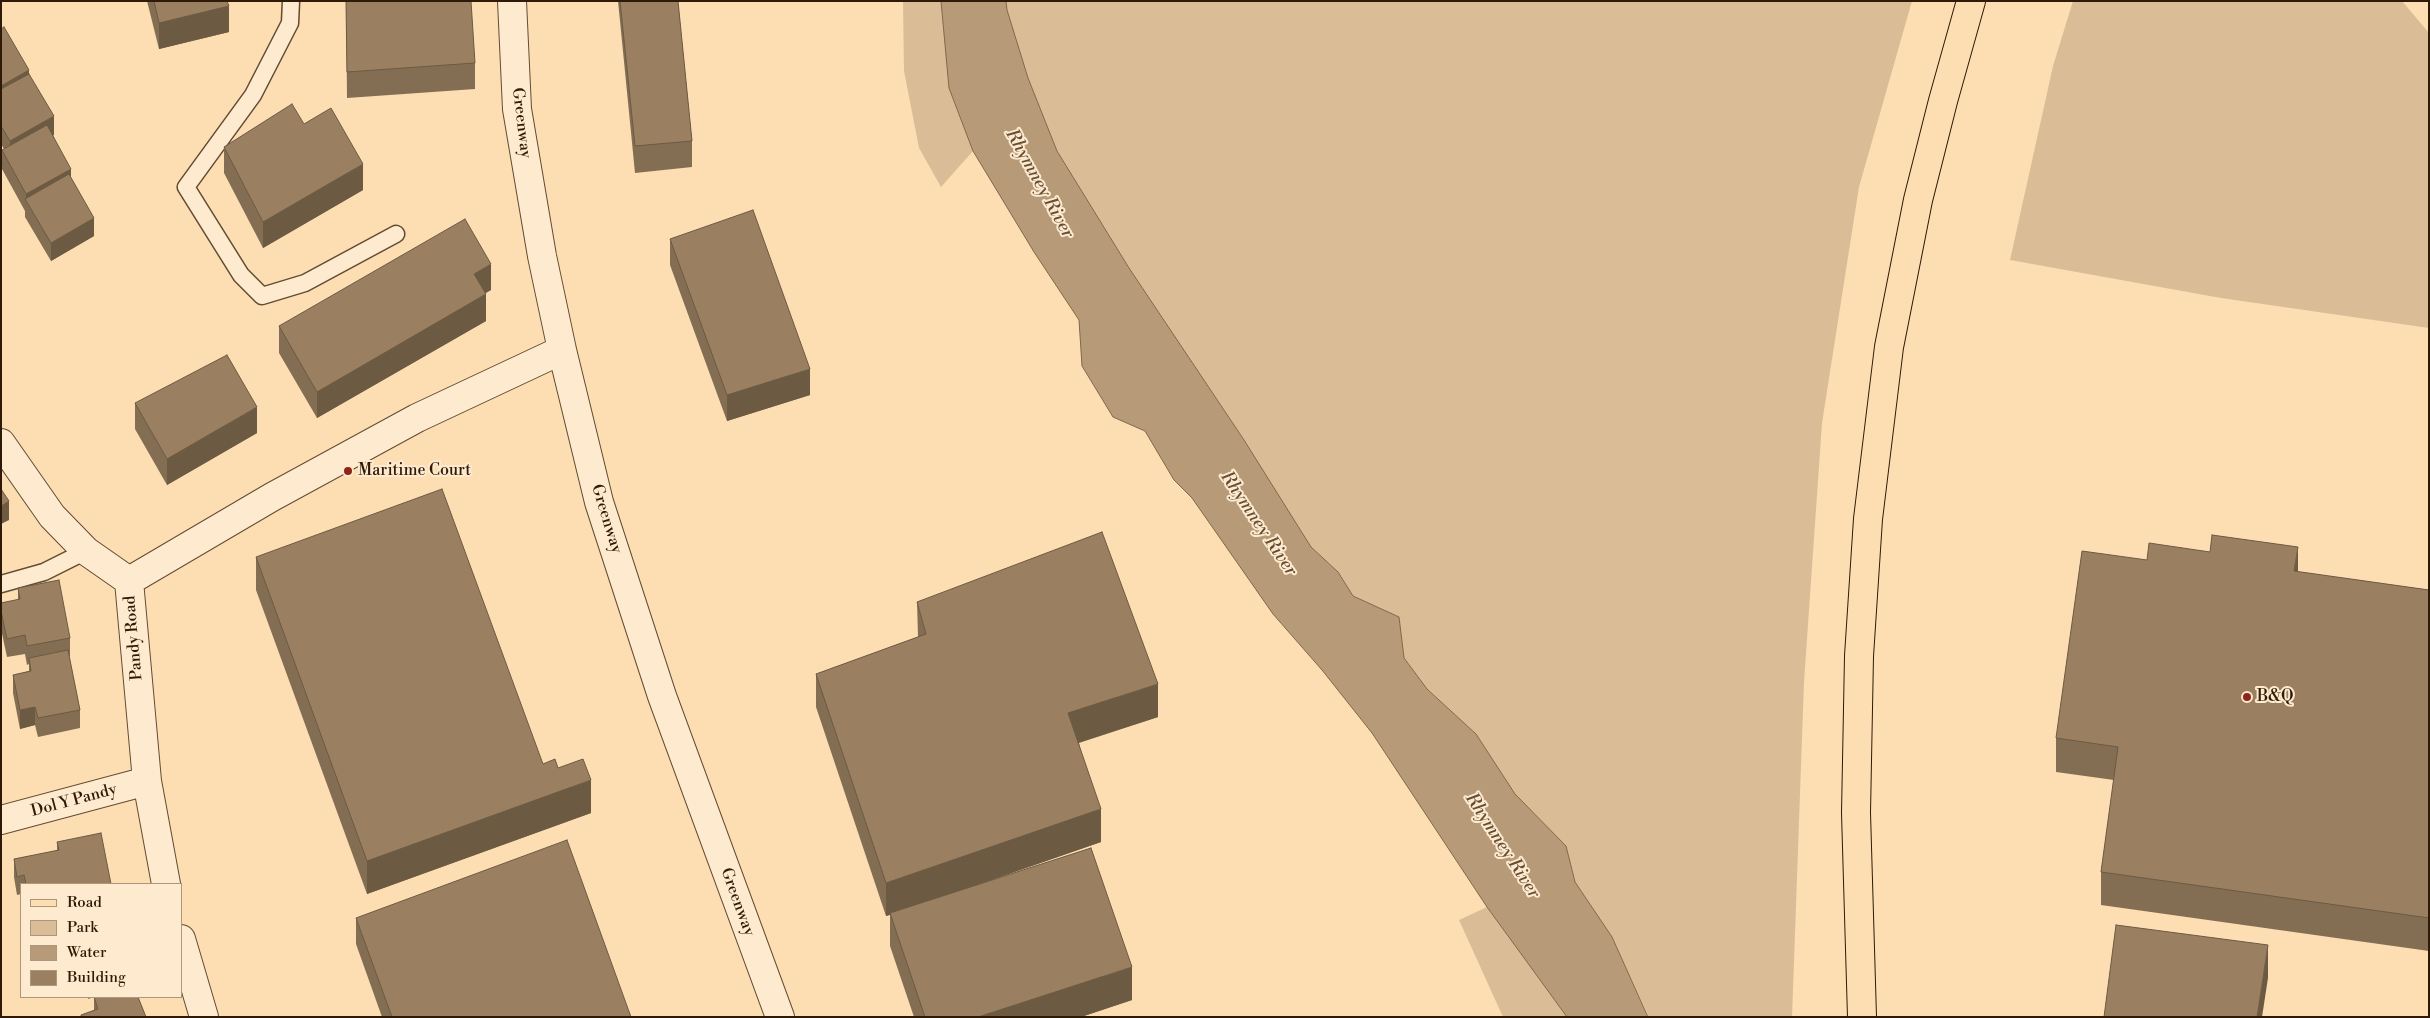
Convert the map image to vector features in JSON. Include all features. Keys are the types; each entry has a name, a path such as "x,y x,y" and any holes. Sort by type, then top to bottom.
{"main road":[{"path":"1862,1017 1856,813 1859,656 1868,519 1891,337 1918,200 1971,1"}],"street":[{"name":"Greenway","path":"512,1 517,109 542,256 562,350 599,502 662,696 780,1017"},
{"path":"129,581 272,497 417,418 562,350"},
{"name":"Pandy Road","path":"1,443 52,516 86,552 129,581 147,781 166,883"},
{"name":"Dol Y Pandy","path":"1,820 147,781"},
{"path":"182,942 204,1017"}],"lane":[{"path":"291,1 290,24 253,95 186,187 241,275 262,296 305,282 396,234"},
{"path":"1,584 44,572 86,552"}],"green space":[{"path":"903,1 941,1 949,88 973,151 941,187 919,148 904,71"},
{"path":"1006,1 1912,1 1859,187 1822,423 1804,682 1792,1017 1649,1017 1612,937 1575,882 1566,846 1515,794 1476,734 1427,689 1404,658 1399,617 1353,596 1338,572 1311,547 1244,440 1129,268 1057,151 1028,78 1007,10"},
{"path":"2073,1 2402,1 2429,33 2429,328 2221,298 2010,260 2053,66"},
{"path":"1487,907 1567,1017 1503,1017 1459,920"}],"water":[{"name":"Rhymney River","path":"941,1 1006,1 1007,10 1028,78 1057,151 1129,268 1244,440 1311,547 1338,572 1353,596 1399,617 1404,658 1427,689 1476,734 1515,794 1566,846 1575,882 1612,937 1648,1017 1567,1017 1487,907 1372,733 1322,670 1273,614 1192,498 1174,480 1145,431 1113,417 1082,366 1079,320 1034,252 973,151 949,88"}],"building":[{"path":"154,1 227,1 229,6 159,23"},
{"path":"346,1 471,1 475,63 347,72"},
{"path":"620,1 678,1 692,141 635,146"},
{"path":"4,27 29,70 1,86 1,29"},
{"path":"29,74 54,116 10,141 1,126 1,89"},
{"path":"292,104 304,124 331,108 363,164 263,222 224,147"},
{"path":"47,125 71,169 26,194 2,150"},
{"path":"69,174 94,218 51,243 25,199"},
{"path":"753,210 810,369 727,395 670,239"},
{"path":"465,219 491,264 474,274 486,294 317,392 279,326"},
{"path":"227,355 257,407 167,459 135,403"},
{"path":"1,489 9,501 1,506"},
{"path":"442,489 543,764 555,759 558,768 583,759 591,780 367,861 256,557"},
{"path":"1102,532 1158,684 1068,713 1101,809 886,883 816,674 926,634 917,602"},
{"name":"B&Q","path":"2212,535 2298,547 2294,571 2429,590 2429,918 2101,872 2118,747 2056,738 2082,551 2147,560 2149,543 2210,552"},
{"path":"59,580 70,638 27,646 25,635 7,639 1,603 20,599 18,588"},
{"path":"68,650 80,710 38,718 35,707 20,710 13,675 31,671 29,658"},
{"path":"101,833 111,883 26,883 24,875 17,877 14,859 59,850 57,842"},
{"path":"567,840 631,1017 392,1017 356,918"},
{"path":"1091,848 1132,967 978,1017 925,1017 890,913"},
{"path":"2116,925 2268,945 2257,1017 2104,1017"},
{"path":"94,998 138,998 146,1017 81,1017 81,1015 98,1009"}],"place":[{"name":"Maritime Court","path":"348,471"},
{"name":"B&Q","path":"2247,697"}]}
